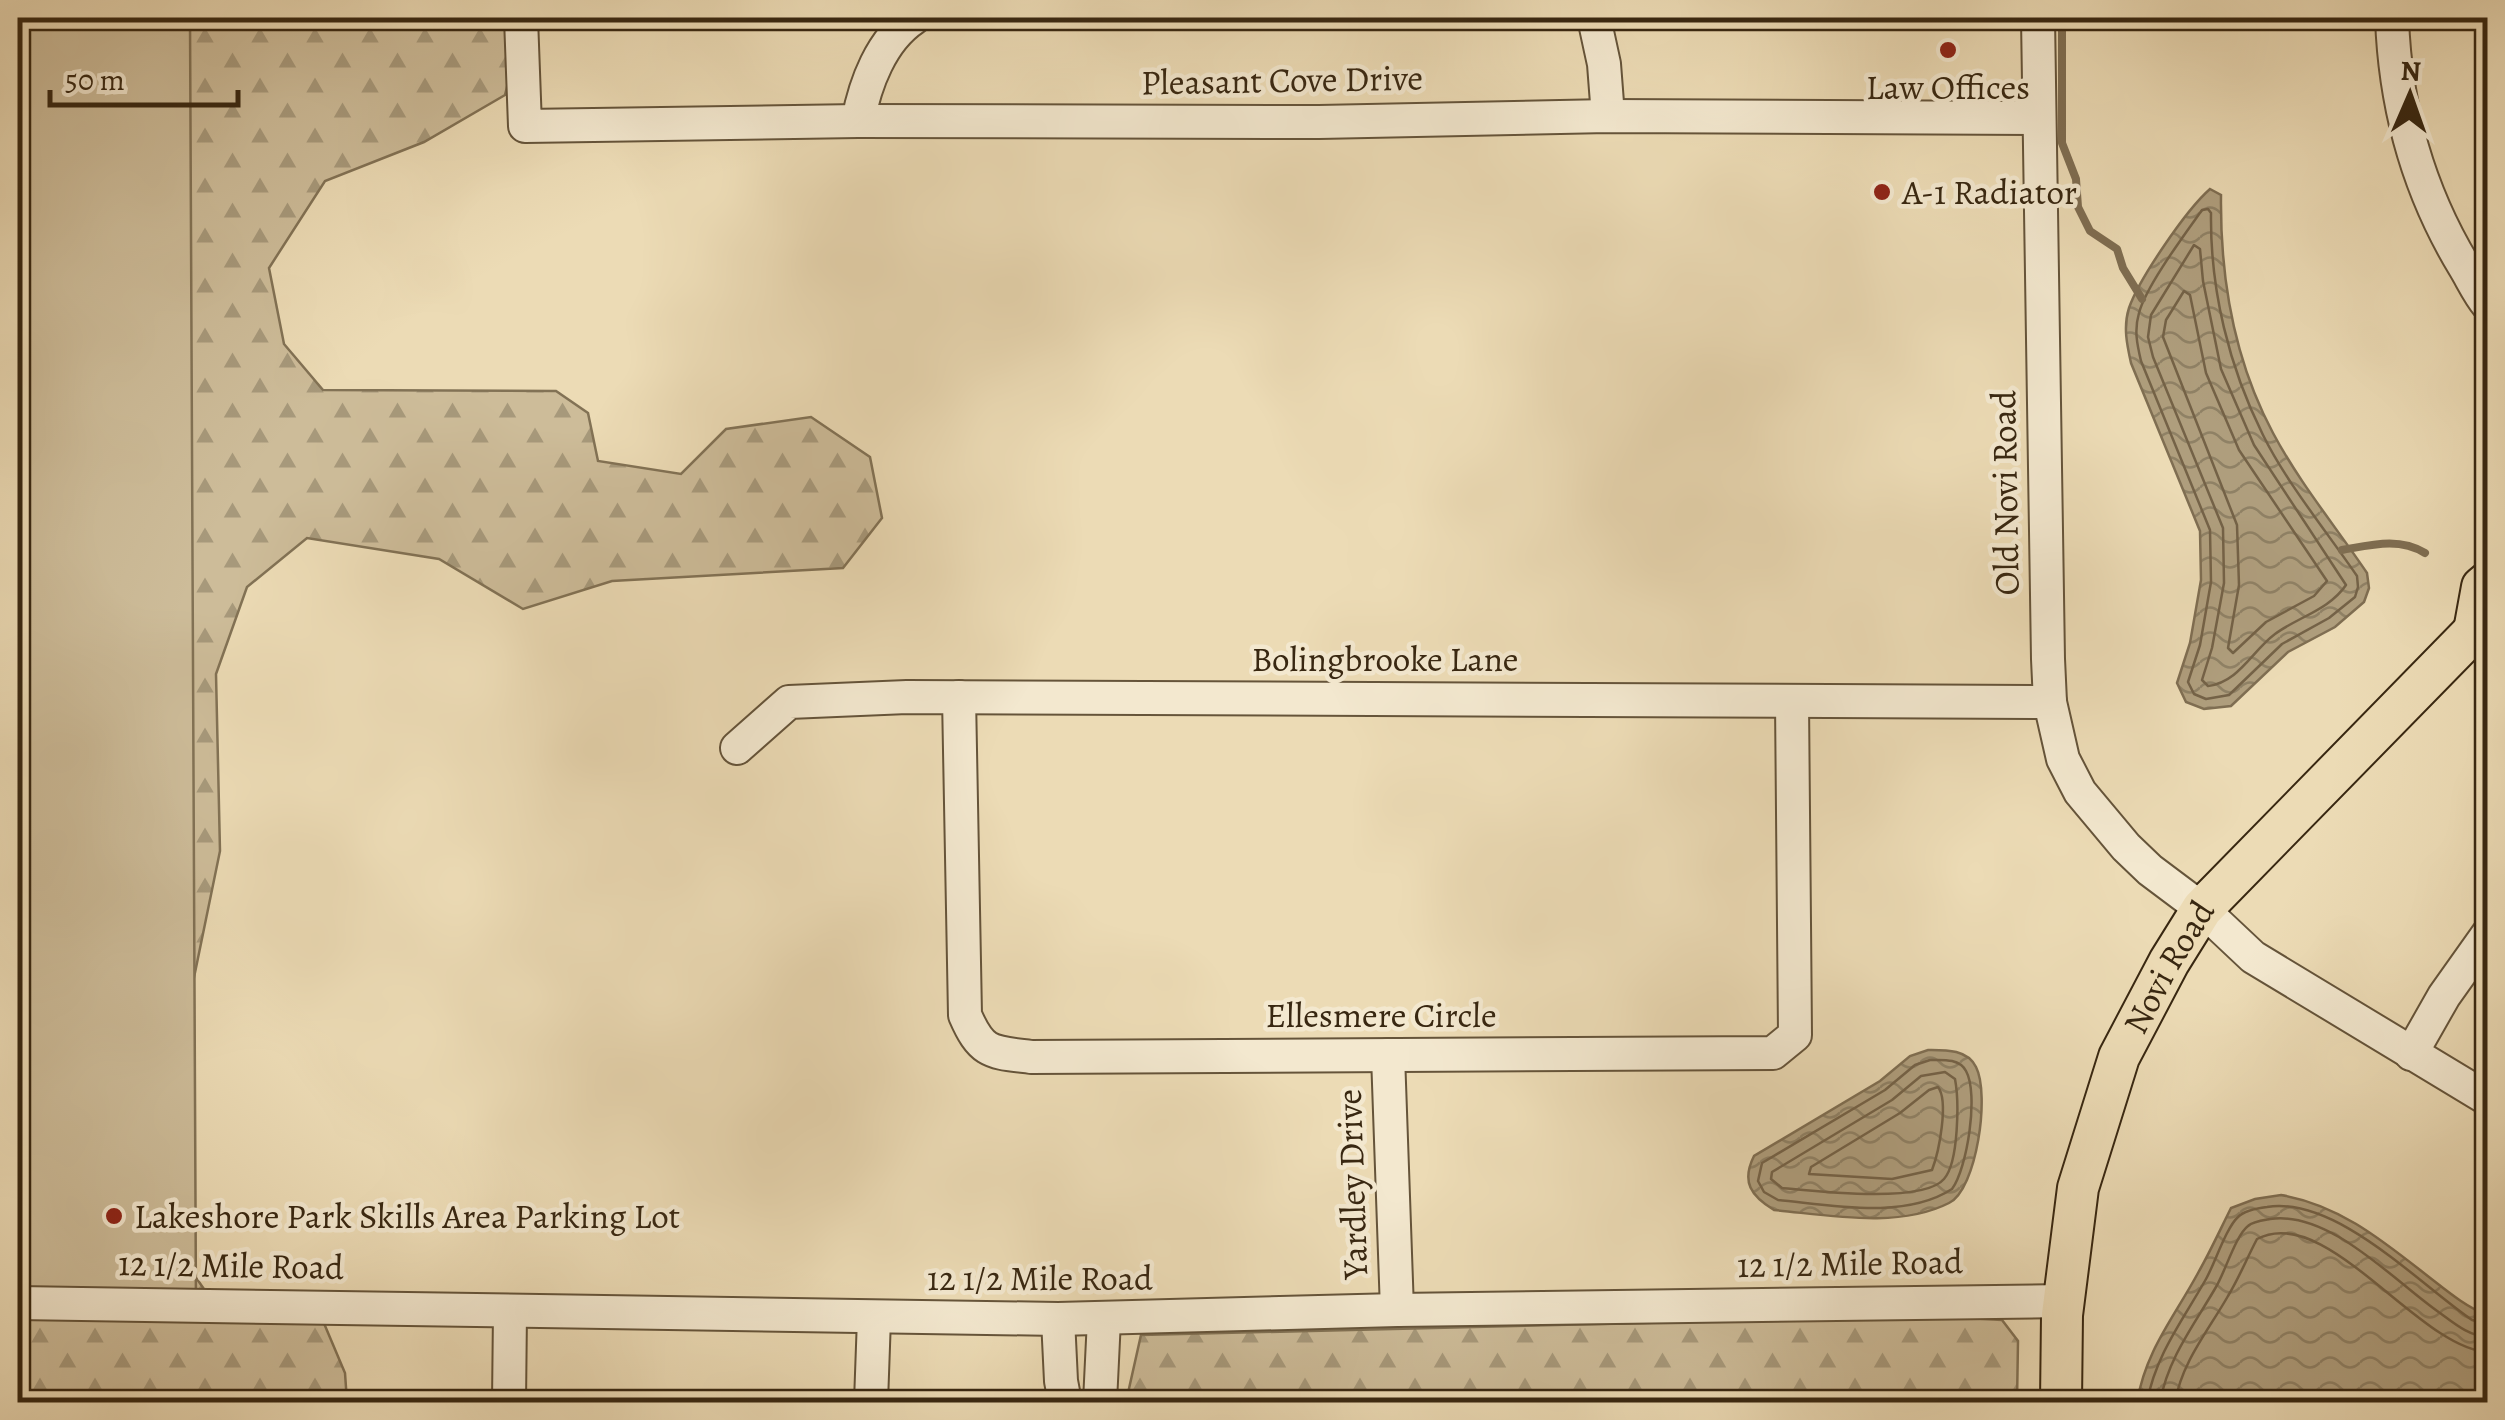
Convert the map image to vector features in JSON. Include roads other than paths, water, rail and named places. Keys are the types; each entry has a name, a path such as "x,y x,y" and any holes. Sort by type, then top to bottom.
{"main road":[{"name":"Novi Road","path":"2061,1402 2063,1301 2078,1188 2120,1057 2169,962 2202,909 2480,629 2482,588 2488,582"}],"street":[{"name":"Pleasant Cove Drive","path":"521,18 525,126 858,121 1319,122 1608,116 2039,118"},
{"path":"858,121 865,87 892,39 914,18"},
{"path":"1594,18 1604,64 1608,116"},
{"name":"Old Novi Road","path":"2038,18 2050,702 2063,759 2095,813 2150,870 2202,909 2253,958 2488,1099"},
{"path":"2392,18 2396,78 2412,152 2442,232 2488,305"},
{"name":"Bolingbrooke Lane","path":"737,748 789,702 959,697 2050,702"},
{"name":"Ellesmere Circle","path":"959,697 966,1015 976,1040 997,1053 1030,1056 1773,1053 1795,1035 1792,701"},
{"path":"2411,1054 2444,996 2488,934"},
{"name":"Yardley Drive","path":"1388,1055 1397,1310"},
{"name":"12 1/2 Mile Road","path":"18,1304 1104,1319 1397,1310 2063,1301"},
{"path":"510,1312 510,1402"},
{"path":"871,1402 874,1318"},
{"path":"1058,1319 1065,1402"},
{"path":"1100,1402 1104,1319"}],"water":[{"path":"2210,189 2221,195 2227,287 2248,377 2273,433 2367,573 2369,588 2364,602 2335,627 2288,652 2231,706 2204,709 2186,702 2177,683 2190,643 2201,580 2200,531 2131,363 2126,329 2134,295 2153,263 2176,228"},
{"path":"1928,1050 1967,1057 1980,1080 1981,1118 1974,1161 1959,1194 1949,1203 1908,1216 1840,1217 1774,1210 1754,1194 1748,1173 1754,1156 1880,1081 1910,1056"},
{"path":"2281,1195 2323,1207 2360,1226 2457,1298 2487,1315 2487,1402 2137,1402 2154,1350 2231,1208"}],"waterway":[{"path":"2062,18 2062,143 2076,179 2078,207 2090,231 2117,249 2123,268 2142,299"},
{"path":"2342,550 2395,544 2425,553"}],"place":[{"name":"Law Offices","path":"1948,50"},
{"name":"A-1 Radiator","path":"1882,192"},
{"name":"Lakeshore Park Skills Area Parking Lot","path":"114,1216"}]}
